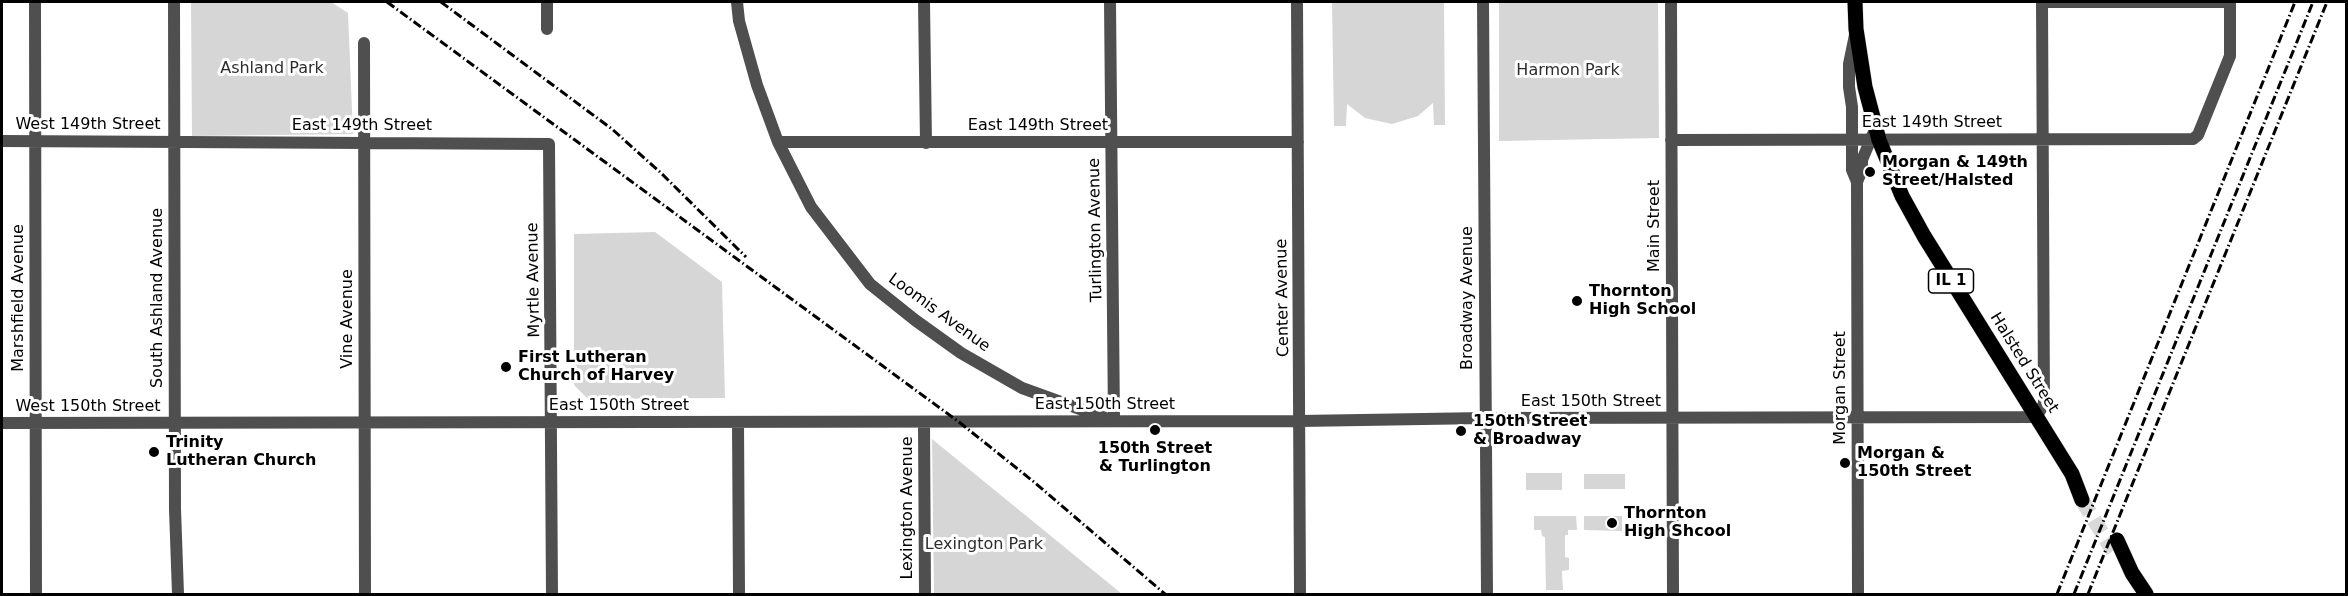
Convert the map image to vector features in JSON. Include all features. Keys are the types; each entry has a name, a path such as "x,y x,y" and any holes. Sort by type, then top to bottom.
{"main road":[{"name":"Halsted Street","path":"1856,2 1856,29 1863,80 1875,136 1893,177 1911,214 2085,496"},
{"path":"2115,545 2146,594"}],"street":[{"name":"Marshfield Avenue","path":"35,2 36,594"},
{"name":"South Ashland Avenue","path":"174,2 175,424 178,594"},
{"path":"547,2 547,29"},
{"name":"Loomis Avenue","path":"737,2 739,21 757,85 778,142 811,207 870,284 961,353 1022,388 1114,421"},
{"path":"924,2 926,144"},
{"name":"Turlington Avenue","path":"1110,2 1114,421"},
{"name":"Center Avenue","path":"1297,2 1300,594"},
{"name":"Broadway Avenue","path":"1483,2 1486,594"},
{"name":"Main Street","path":"1671,2 1673,594"},
{"path":"2036,417 2044,404 2042,2 2230,2"},
{"name":"East 149th Street","path":"1671,140 1851,140 1875,136 2193,139 2198,135 2230,56 2230,2"},
{"name":"Morgan Street","path":"1856,29 1849,64 1852,171 1857,182"},
{"name":"Vine Avenue","path":"364,43 365,594"},
{"name":"Morgan Street","path":"1858,594 1857,182 1862,170 1862,160 1875,136"},
{"name":"West 149th Street","path":"2,141 175,141"},
{"name":"East 149th Street","path":"175,141 549,144"},
{"name":"East 149th Street","path":"778,142 926,144 1298,142"},
{"name":"Myrtle Avenue","path":"549,144 552,594"},
{"name":"East 150th Street","path":"175,424 2036,417"},
{"path":"738,422 739,594"},
{"name":"Lexington Avenue","path":"924,422 925,594"},
{"name":"West 150th Street","path":"2,423 175,424"}],"green space":[{"name":"Ashland Park","path":"191,2 331,2 348,13 353,134 192,136"},
{"path":"1332,2 1444,2 1445,125 1434,125 1433,103 1418,116 1392,124 1365,118 1347,104 1346,126 1334,126"},
{"name":"Harmon Park","path":"1499,2 1658,2 1659,138 1499,141"},
{"path":"655,232 722,282 725,398 588,399 574,385 574,234"},
{"name":"Lexington Park","path":"932,439 1122,594 934,594"},
{"path":"1526,473 1562,473 1562,490 1526,490"},
{"path":"1584,474 1625,474 1625,489 1584,489"},
{"path":"1534,516 1576,516 1577,530 1568,530 1568,535 1565,535 1565,557 1569,558 1569,570 1562,571 1563,590 1546,590 1545,537 1542,536 1541,530 1534,530"},
{"path":"1584,516 1622,516 1622,531 1584,530"}],"tunnel":[{"path":"2082,500 2113,551"}],"railway":[{"path":"387,2 959,422 1034,482 1165,594"},
{"path":"441,2 612,129 660,172 746,257"},
{"path":"2057,594 2295,2"},
{"path":"2074,594 2313,2"},
{"path":"2088,594 2327,2"}],"place":[{"name":"Morgan & 149th Street/Halsted","path":"1870,172"},
{"name":"Thornton High School","path":"1577,301"},
{"name":"First Lutheran Church of Harvey","path":"506,367"},
{"name":"150th Street & Turlington","path":"1155,430"},
{"name":"150th Street & Broadway","path":"1461,431"},
{"name":"Trinity Lutheran Church","path":"154,452"},
{"name":"Morgan & 150th Street","path":"1845,463"},
{"name":"Thornton High Shcool","path":"1612,523"}]}
